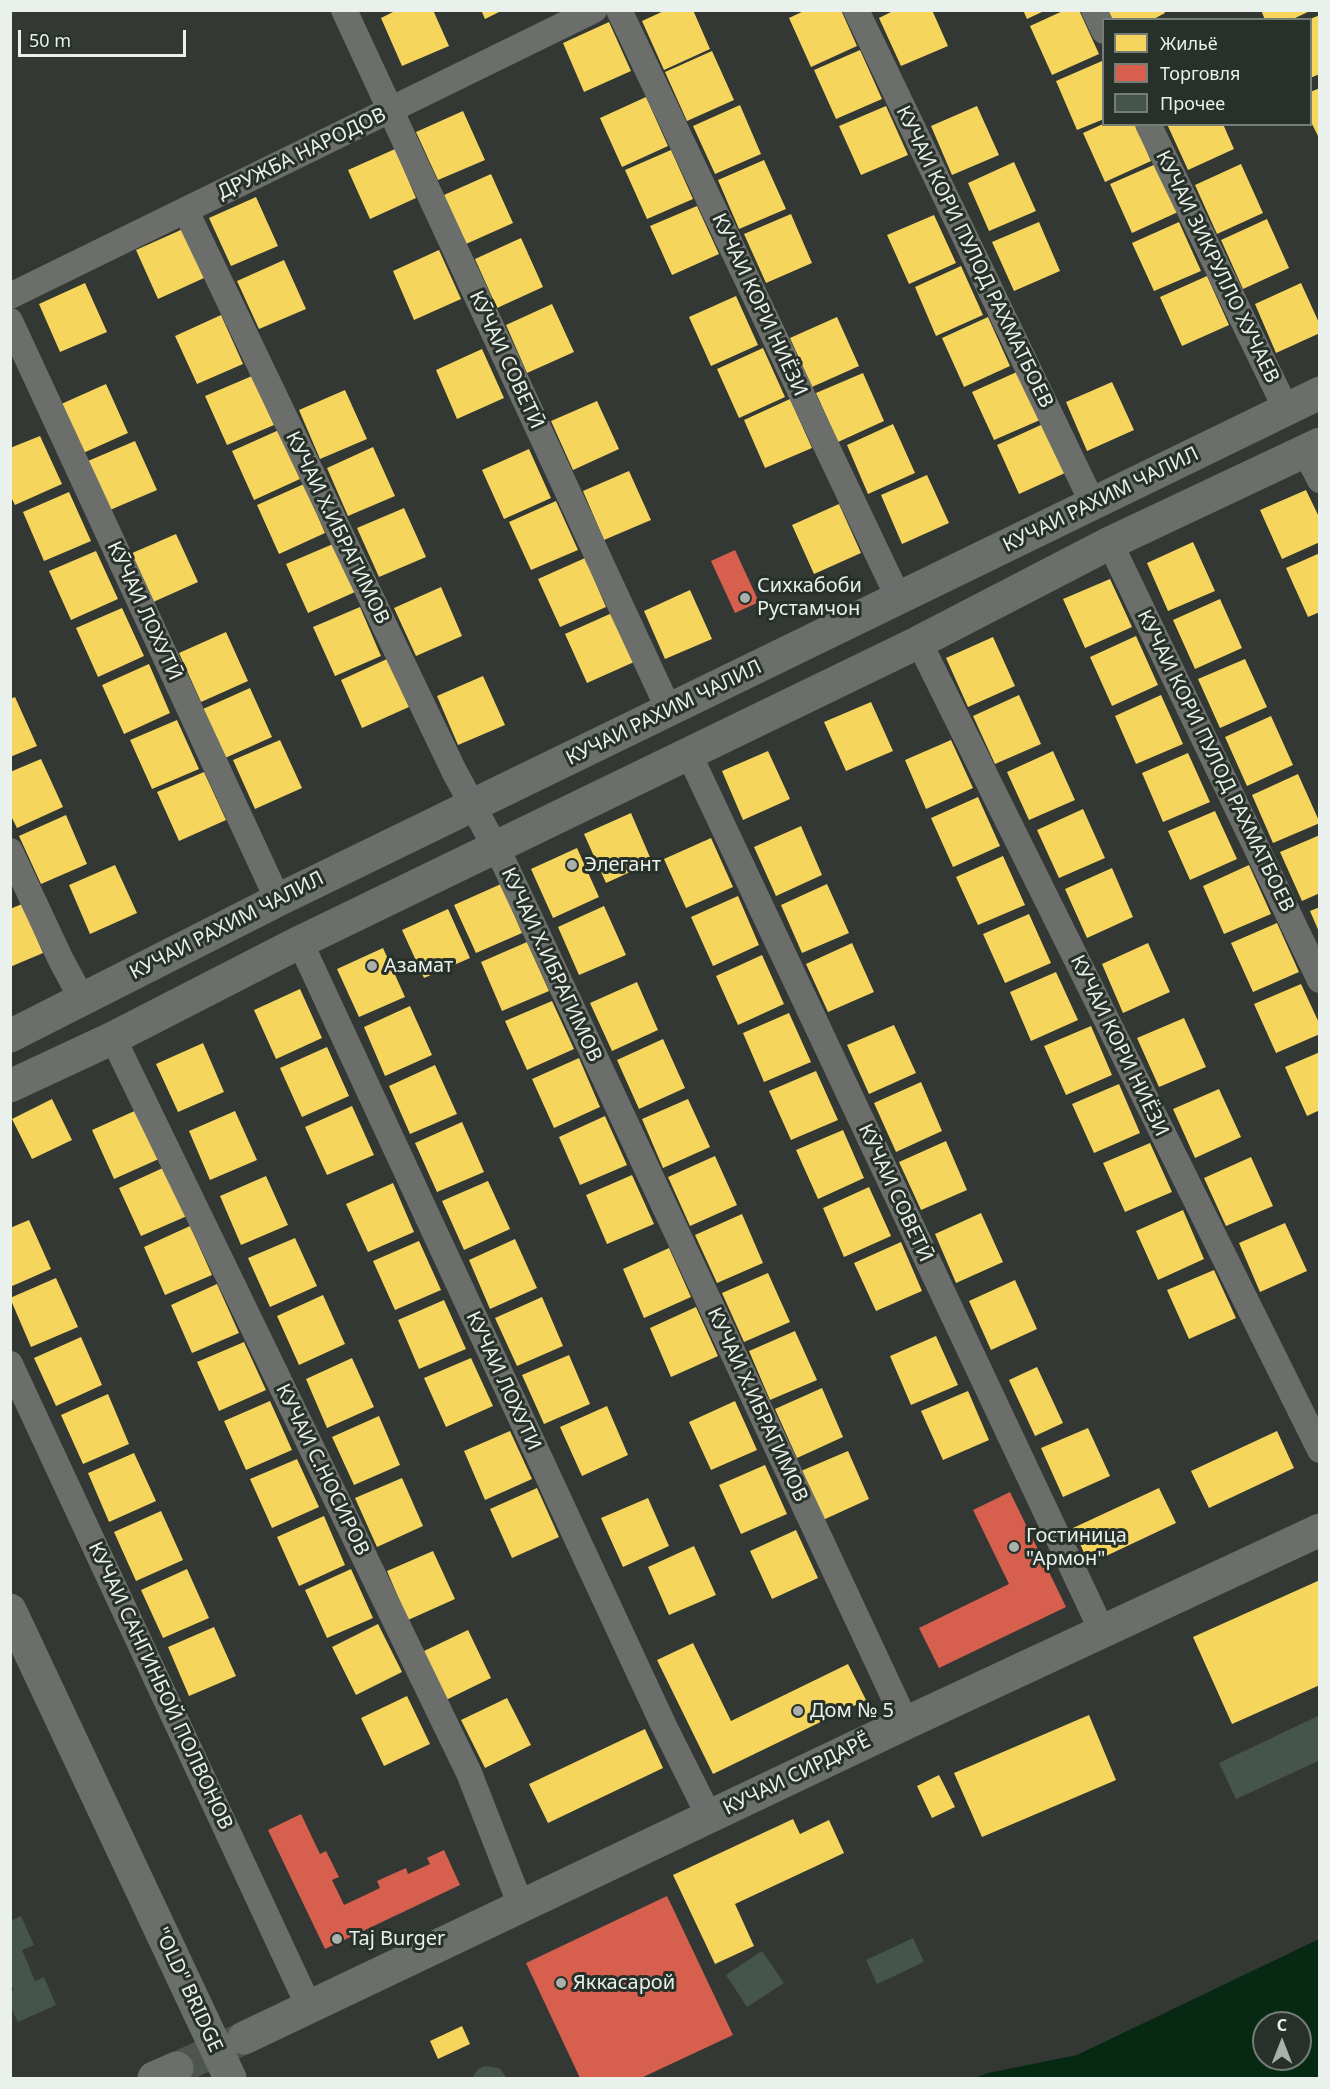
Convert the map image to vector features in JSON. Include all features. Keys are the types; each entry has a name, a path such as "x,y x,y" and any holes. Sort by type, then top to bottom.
{"main road":[{"name":"КУЧАИ РАХИМ ЧАЛИЛ","path":"10,1036 278,900 1320,393"},
{"path":"10,1086 113,1038 300,942 688,752 918,642 1110,543 1312,447"},
{"name":"КУЧАИ СИРДАРЁ","path":"244,2038 310,2009 906,1723 1320,1530"},
{"path":"10,1610 137,1906"},
{"path":"10,1658 137,1906"},
{"name":"\"OLD\" BRIDGE","path":"137,1906 179,2075"},
{"name":"\"OLD\" BRIDGE","path":"137,1906 230,2079"}],"street":[{"name":"КӮЧАИ СОВЕТӢ","path":"344,10 669,710"},
{"name":"ДРУЖБА НАРОДОВ","path":"10,296 594,10"},
{"name":"КУЧАИ КОРИ НИЁЗИ","path":"619,10 899,599"},
{"name":"КУЧАИ КОРИ ПУЛОД РАХМАТБОЕВ","path":"856,10 1092,504"},
{"path":"1094,10 1102,27"},
{"name":"КУЧАИ ЗИКРУЛЛО ХУЧАЕВ","path":"1150,126 1286,410"},
{"name":"КУЧАИ Х.ИБРАГИМОВ","path":"186,211 448,760 495,847 906,1723"},
{"name":"КӮЧАИ ЛОХУТӢ","path":"10,321 278,900"},
{"path":"1312,447 1320,480"},
{"name":"КУЧАИ КОРИ ПУЛОД РАХМАТБОЕВ","path":"1110,543 1320,980"},
{"name":"КУЧАИ КОРИ НИЁЗИ","path":"918,642 1320,1450"},
{"name":"КӮЧАИ СОВЕТӢ","path":"688,752 1103,1633"},
{"path":"10,851 61,960 82,999"},
{"name":"КУЧАИ ЛОХУТИ","path":"300,942 663,1724 710,1818"},
{"name":"КУЧАИ С.НОСИРОВ","path":"113,1038 469,1773 521,1906"},
{"name":"КУЧАИ САНГИНБОЙ ПОЛВОНОВ","path":"10,1364 310,2009"}],"shaded area":[{"path":"1319,1939 1319,2078 975,2078 988,2073 1077,2055"}],"building: Жильё":[{"path":"397,10 433,10 449,46 402,66 381,18"},
{"path":"481,10 503,10 485,19"},
{"path":"666,10 693,10 710,49 664,70 642,21"},
{"path":"806,10 841,10 857,46 811,67 789,18"},
{"path":"895,10 932,10 948,46 901,66 879,18"},
{"path":"1023,10 1046,10 1027,19"},
{"path":"1065,10 1079,10 1099,54 1052,75 1030,26"},
{"path":"1108,10 1164,10 1165,13 1156,18 1111,18"},
{"path":"1261,10 1312,10 1295,18 1264,18"},
{"path":"1320,15 1320,74 1312,77 1312,18"},
{"path":"609,22 631,71 584,92 563,43"},
{"path":"860,50 882,99 836,119 814,70"},
{"path":"712,51 734,100 687,121 665,72"},
{"path":"1102,61 1102,120 1077,130 1056,81"},
{"path":"1320,88 1320,140 1312,124 1312,91"},
{"path":"646,97 668,146 622,167 600,118"},
{"path":"740,105 761,154 715,174 693,126"},
{"path":"886,106 908,155 861,175 839,126"},
{"path":"977,106 999,155 952,175 931,126"},
{"path":"463,111 485,160 438,180 416,132"},
{"path":"1102,124 1136,126 1151,161 1105,182 1083,133"},
{"path":"1168,126 1224,126 1234,149 1188,170"},
{"path":"395,149 416,198 370,219 348,170"},
{"path":"671,150 693,199 647,219 625,170"},
{"path":"764,160 786,209 739,229 718,180"},
{"path":"1014,162 1036,211 989,231 968,183"},
{"path":"1156,164 1178,212 1132,233 1110,184"},
{"path":"1241,164 1263,213 1217,234 1195,185"},
{"path":"491,174 513,223 466,244 444,195"},
{"path":"256,197 278,246 231,266 209,218"},
{"path":"697,206 719,254 672,275 650,226"},
{"path":"791,214 812,263 766,283 744,234"},
{"path":"934,215 956,263 909,284 887,235"},
{"path":"1267,219 1289,268 1243,289 1221,240"},
{"path":"1039,222 1060,271 1014,291 992,242"},
{"path":"1179,222 1201,271 1154,291 1132,243"},
{"path":"183,229 204,278 158,299 136,250"},
{"path":"521,238 543,287 497,308 475,259"},
{"path":"439,250 461,299 414,320 393,271"},
{"path":"284,260 306,309 259,329 237,281"},
{"path":"961,266 983,315 936,336 915,287"},
{"path":"1207,276 1229,325 1182,346 1160,297"},
{"path":"85,283 107,332 60,352 39,304"},
{"path":"1301,283 1320,325 1320,333 1276,353 1255,304"},
{"path":"736,296 758,345 711,366 689,317"},
{"path":"552,304 574,352 527,373 506,325"},
{"path":"221,315 243,364 197,384 175,336"},
{"path":"837,317 859,366 812,387 790,338"},
{"path":"988,317 1010,366 964,387 942,338"},
{"path":"763,348 785,397 739,418 717,369"},
{"path":"482,349 504,398 457,419 436,370"},
{"path":"1019,371 1040,420 994,440 972,392"},
{"path":"863,373 884,421 838,442 816,393"},
{"path":"252,376 274,425 227,445 205,396"},
{"path":"1112,382 1134,430 1087,451 1066,402"},
{"path":"106,384 128,433 81,454 59,405"},
{"path":"345,390 367,439 320,459 299,410"},
{"path":"790,399 812,448 765,468 744,420"},
{"path":"597,401 619,449 573,470 551,421"},
{"path":"893,424 915,473 868,494 847,445"},
{"path":"1043,424 1065,473 1019,494 997,445"},
{"path":"279,430 300,479 254,500 232,451"},
{"path":"40,436 62,484 15,505 10,495 10,448"},
{"path":"135,441 157,490 110,510 88,461"},
{"path":"373,447 395,496 348,516 327,468"},
{"path":"529,449 551,498 504,519 482,470"},
{"path":"629,471 651,520 604,540 583,491"},
{"path":"927,475 949,523 902,544 881,495"},
{"path":"304,484 325,533 279,554 257,505"},
{"path":"1306,490 1320,519 1320,542 1282,559 1260,510"},
{"path":"69,492 91,541 44,561 23,512"},
{"path":"556,501 578,550 531,570 509,522"},
{"path":"839,504 861,553 814,574 792,525"},
{"path":"404,508 426,557 379,577 357,528"},
{"path":"176,534 198,582 151,603 130,554"},
{"path":"1193,542 1215,591 1168,611 1147,563"},
{"path":"333,544 355,592 308,613 286,564"},
{"path":"96,551 118,599 71,620 49,571"},
{"path":"1320,553 1320,612 1308,617 1286,568"},
{"path":"585,558 606,607 560,627 538,579"},
{"path":"1110,579 1132,627 1085,648 1063,599"},
{"path":"441,587 462,636 416,656 394,608"},
{"path":"690,590 712,639 665,659 644,611"},
{"path":"1220,599 1242,648 1195,669 1173,620"},
{"path":"360,607 381,656 335,676 313,627"},
{"path":"122,608 144,656 98,677 76,628"},
{"path":"612,613 634,662 587,683 565,634"},
{"path":"226,632 248,681 201,702 179,653"},
{"path":"1136,636 1158,685 1112,706 1090,657"},
{"path":"993,637 1015,686 968,707 946,658"},
{"path":"387,659 409,707 362,728 341,680"},
{"path":"1245,659 1267,707 1220,728 1198,679"},
{"path":"149,664 170,713 124,734 102,685"},
{"path":"483,676 505,725 458,745 437,696"},
{"path":"250,688 272,737 225,758 203,709"},
{"path":"1019,695 1041,744 995,764 973,716"},
{"path":"1161,695 1183,744 1136,764 1115,716"},
{"path":"15,697 37,746 10,757 10,699"},
{"path":"871,702 893,751 846,771 824,722"},
{"path":"1271,716 1293,765 1247,786 1225,737"},
{"path":"177,720 199,769 152,789 130,740"},
{"path":"280,740 302,788 255,809 233,760"},
{"path":"951,740 973,788 926,809 905,760"},
{"path":"768,751 790,799 743,820 722,771"},
{"path":"1053,751 1075,800 1029,820 1007,772"},
{"path":"1188,753 1210,802 1163,822 1142,773"},
{"path":"41,759 63,807 17,828 10,814 10,772"},
{"path":"204,772 226,820 179,841 157,792"},
{"path":"1298,774 1320,823 1273,843 1252,795"},
{"path":"978,797 1000,846 953,867 931,818"},
{"path":"1083,809 1105,858 1059,878 1037,830"},
{"path":"1215,811 1237,859 1190,880 1168,831"},
{"path":"631,813 652,862 606,883 584,834"},
{"path":"66,815 87,864 41,884 19,836"},
{"path":"801,826 822,875 776,896 754,847"},
{"path":"1320,835 1320,893 1302,901 1280,852"},
{"path":"711,838 733,887 686,908 664,859"},
{"path":"577,848 599,897 553,918 531,869"},
{"path":"1003,856 1025,905 978,925 956,877"},
{"path":"115,865 137,913 90,934 69,885"},
{"path":"1249,865 1271,914 1224,934 1203,886"},
{"path":"1112,868 1133,917 1087,938 1065,889"},
{"path":"501,884 522,933 476,953 454,905"},
{"path":"827,884 849,933 802,953 781,905"},
{"path":"738,896 759,945 713,966 691,917"},
{"path":"22,904 43,953 10,967 10,909"},
{"path":"604,906 626,955 579,975 558,927"},
{"path":"1320,907 1320,934 1310,911"},
{"path":"448,909 470,958 424,978 402,930"},
{"path":"1029,914 1051,963 1005,983 983,934"},
{"path":"1277,923 1299,972 1253,992 1231,943"},
{"path":"527,942 549,991 502,1011 481,962"},
{"path":"852,943 874,992 828,1012 806,964"},
{"path":"1148,943 1170,992 1123,1013 1102,964"},
{"path":"383,948 405,997 359,1017 337,969"},
{"path":"762,955 784,1004 738,1025 716,976"},
{"path":"1056,972 1078,1020 1031,1041 1010,992"},
{"path":"637,982 658,1030 612,1051 590,1003"},
{"path":"1301,984 1320,1025 1320,1034 1276,1053 1254,1004"},
{"path":"300,989 322,1038 276,1059 254,1010"},
{"path":"552,1001 574,1049 527,1070 505,1021"},
{"path":"410,1006 432,1055 385,1076 364,1027"},
{"path":"789,1013 811,1062 764,1082 743,1033"},
{"path":"1184,1018 1206,1067 1159,1087 1137,1038"},
{"path":"894,1025 916,1073 869,1094 847,1045"},
{"path":"1091,1026 1112,1075 1066,1095 1044,1046"},
{"path":"663,1039 685,1088 639,1109 617,1060"},
{"path":"203,1043 224,1092 178,1112 156,1064"},
{"path":"327,1047 349,1096 302,1117 280,1068"},
{"path":"1320,1052 1320,1110 1307,1116 1285,1067"},
{"path":"579,1058 600,1107 554,1128 532,1079"},
{"path":"435,1065 457,1114 410,1134 389,1086"},
{"path":"816,1071 838,1120 791,1140 769,1091"},
{"path":"921,1082 942,1131 896,1152 874,1103"},
{"path":"1119,1084 1140,1133 1094,1153 1072,1104"},
{"path":"1219,1089 1241,1137 1195,1158 1173,1109"},
{"path":"52,1099 72,1140 32,1159 12,1119"},
{"path":"688,1099 710,1147 663,1168 642,1119"},
{"path":"352,1106 374,1155 327,1175 305,1127"},
{"path":"139,1109 161,1158 114,1179 92,1130"},
{"path":"235,1111 257,1160 210,1180 189,1131"},
{"path":"605,1116 627,1165 580,1185 559,1137"},
{"path":"462,1122 484,1172 437,1192 415,1143"},
{"path":"843,1130 864,1178 818,1199 796,1150"},
{"path":"946,1141 967,1190 921,1210 899,1162"},
{"path":"1150,1143 1172,1192 1125,1212 1103,1163"},
{"path":"715,1156 737,1205 690,1226 668,1177"},
{"path":"1251,1157 1273,1206 1226,1226 1204,1178"},
{"path":"165,1167 187,1216 141,1236 119,1188"},
{"path":"632,1175 654,1224 607,1244 586,1195"},
{"path":"266,1176 288,1225 241,1245 220,1196"},
{"path":"488,1181 510,1229 464,1250 442,1201"},
{"path":"393,1183 414,1232 368,1252 346,1204"},
{"path":"869,1187 891,1236 844,1257 823,1208"},
{"path":"1183,1210 1204,1259 1158,1280 1136,1231"},
{"path":"981,1213 1003,1262 956,1283 935,1234"},
{"path":"742,1214 763,1263 717,1283 695,1235"},
{"path":"29,1220 51,1269 10,1287 10,1228"},
{"path":"1285,1223 1307,1271 1260,1292 1239,1243"},
{"path":"190,1226 212,1275 165,1295 144,1247"},
{"path":"295,1238 317,1286 270,1307 248,1258"},
{"path":"515,1239 537,1288 490,1309 469,1260"},
{"path":"419,1241 441,1290 395,1310 373,1261"},
{"path":"901,1242 922,1291 876,1311 854,1263"},
{"path":"669,1248 691,1297 644,1318 623,1269"},
{"path":"1214,1270 1236,1318 1189,1339 1167,1290"},
{"path":"768,1273 790,1322 744,1342 722,1293"},
{"path":"56,1278 78,1327 31,1347 10,1298"},
{"path":"1015,1280 1037,1329 991,1350 969,1301"},
{"path":"217,1284 239,1333 192,1353 171,1305"},
{"path":"323,1295 345,1344 299,1365 277,1316"},
{"path":"542,1297 563,1346 517,1366 495,1318"},
{"path":"444,1300 466,1349 419,1369 398,1320"},
{"path":"696,1307 718,1356 671,1377 650,1328"},
{"path":"795,1331 817,1380 770,1400 749,1351"},
{"path":"936,1336 958,1385 911,1405 890,1356"},
{"path":"81,1337 102,1385 56,1406 34,1358"},
{"path":"244,1342 266,1390 219,1411 197,1362"},
{"path":"569,1355 590,1404 544,1424 522,1375"},
{"path":"352,1358 374,1407 327,1428 306,1379"},
{"path":"471,1358 493,1406 446,1427 424,1378"},
{"path":"1037,1367 1063,1423 1035,1436 1009,1380"},
{"path":"822,1388 843,1437 797,1458 775,1409"},
{"path":"968,1391 989,1440 943,1460 921,1411"},
{"path":"108,1394 129,1444 83,1464 61,1415"},
{"path":"270,1401 292,1450 246,1470 224,1421"},
{"path":"735,1401 757,1450 711,1470 689,1422"},
{"path":"607,1406 628,1455 582,1476 560,1427"},
{"path":"379,1416 400,1465 354,1485 332,1437"},
{"path":"1088,1428 1110,1476 1063,1497 1041,1448"},
{"path":"510,1431 532,1479 485,1500 464,1451"},
{"path":"1277,1431 1294,1468 1209,1508 1191,1471"},
{"path":"848,1451 869,1499 823,1520 801,1471"},
{"path":"134,1453 156,1501 109,1522 88,1473"},
{"path":"297,1459 319,1507 272,1528 250,1479"},
{"path":"765,1465 787,1514 741,1534 719,1485"},
{"path":"402,1478 423,1526 377,1547 355,1498"},
{"path":"537,1488 559,1537 512,1558 490,1509"},
{"path":"1159,1488 1176,1523 1089,1564 1073,1528"},
{"path":"648,1498 669,1546 623,1567 601,1518"},
{"path":"161,1511 183,1560 136,1581 114,1532"},
{"path":"324,1516 345,1565 299,1586 277,1537"},
{"path":"796,1530 818,1578 772,1599 750,1551"},
{"path":"694,1546 716,1595 669,1615 648,1567"},
{"path":"433,1551 455,1599 408,1620 387,1571"},
{"path":"187,1569 209,1618 163,1638 141,1590"},
{"path":"351,1569 373,1618 327,1638 305,1590"},
{"path":"1320,1580 1320,1685 1232,1724 1193,1637"},
{"path":"378,1624 402,1672 356,1695 332,1647"},
{"path":"214,1627 236,1676 189,1696 168,1647"},
{"path":"468,1630 491,1678 446,1700 422,1652"},
{"name":"Дом № 5","path":"693,1643 731,1721 848,1664 866,1700 713,1774 657,1660"},
{"path":"407,1696 430,1744 384,1766 361,1718"},
{"path":"507,1698 531,1745 485,1768 461,1720"},
{"path":"1089,1715 1116,1780 982,1837 954,1773"},
{"path":"645,1729 663,1768 548,1823 529,1784"},
{"path":"939,1775 955,1807 932,1818 917,1786"},
{"path":"793,1819 800,1834 829,1820 844,1853 735,1904 754,1946 715,1964 673,1875"},
{"path":"462,2026 470,2044 438,2059 430,2041"}],"building: Торговля":[{"path":"735,550 759,602 735,613 711,561"},
{"name":"Гостиница \"Армон\"","path":"1010,1492 1066,1607 939,1668 919,1628 1009,1584 973,1510"},
{"path":"301,1814 320,1854 326,1851 339,1877 332,1880 344,1905 380,1888 377,1881 406,1868 408,1874 430,1864 427,1858 444,1850 460,1885 325,1949 268,1830"},
{"path":"667,1896 733,2035 641,2078 580,2078 526,1963"}],"building: Прочее":[{"path":"1320,1715 1320,1760 1236,1799 1219,1763"},
{"path":"21,1916 34,1945 22,1950 35,1981 44,1977 56,2005 18,2022 10,2006 10,1992 14,1990 10,1983 10,1921"},
{"path":"913,1938 924,1962 877,1984 866,1960"},
{"path":"762,1951 784,1983 747,2007 726,1975"},
{"path":"485,2066 499,2068 507,2078 472,2078 478,2069"}],"tunnel":[{"path":"177,2068 242,2039"}],"place":[{"name":"Сихкабоби Рустамчон","path":"745,598"},
{"name":"Элегант","path":"572,865"},
{"name":"Азамат","path":"372,966"},
{"name":"Гостиница \"Армон\"","path":"1014,1547"},
{"name":"Дом № 5","path":"798,1711"},
{"name":"Taj Burger","path":"337,1939"},
{"name":"Яккасарой","path":"561,1983"}]}
